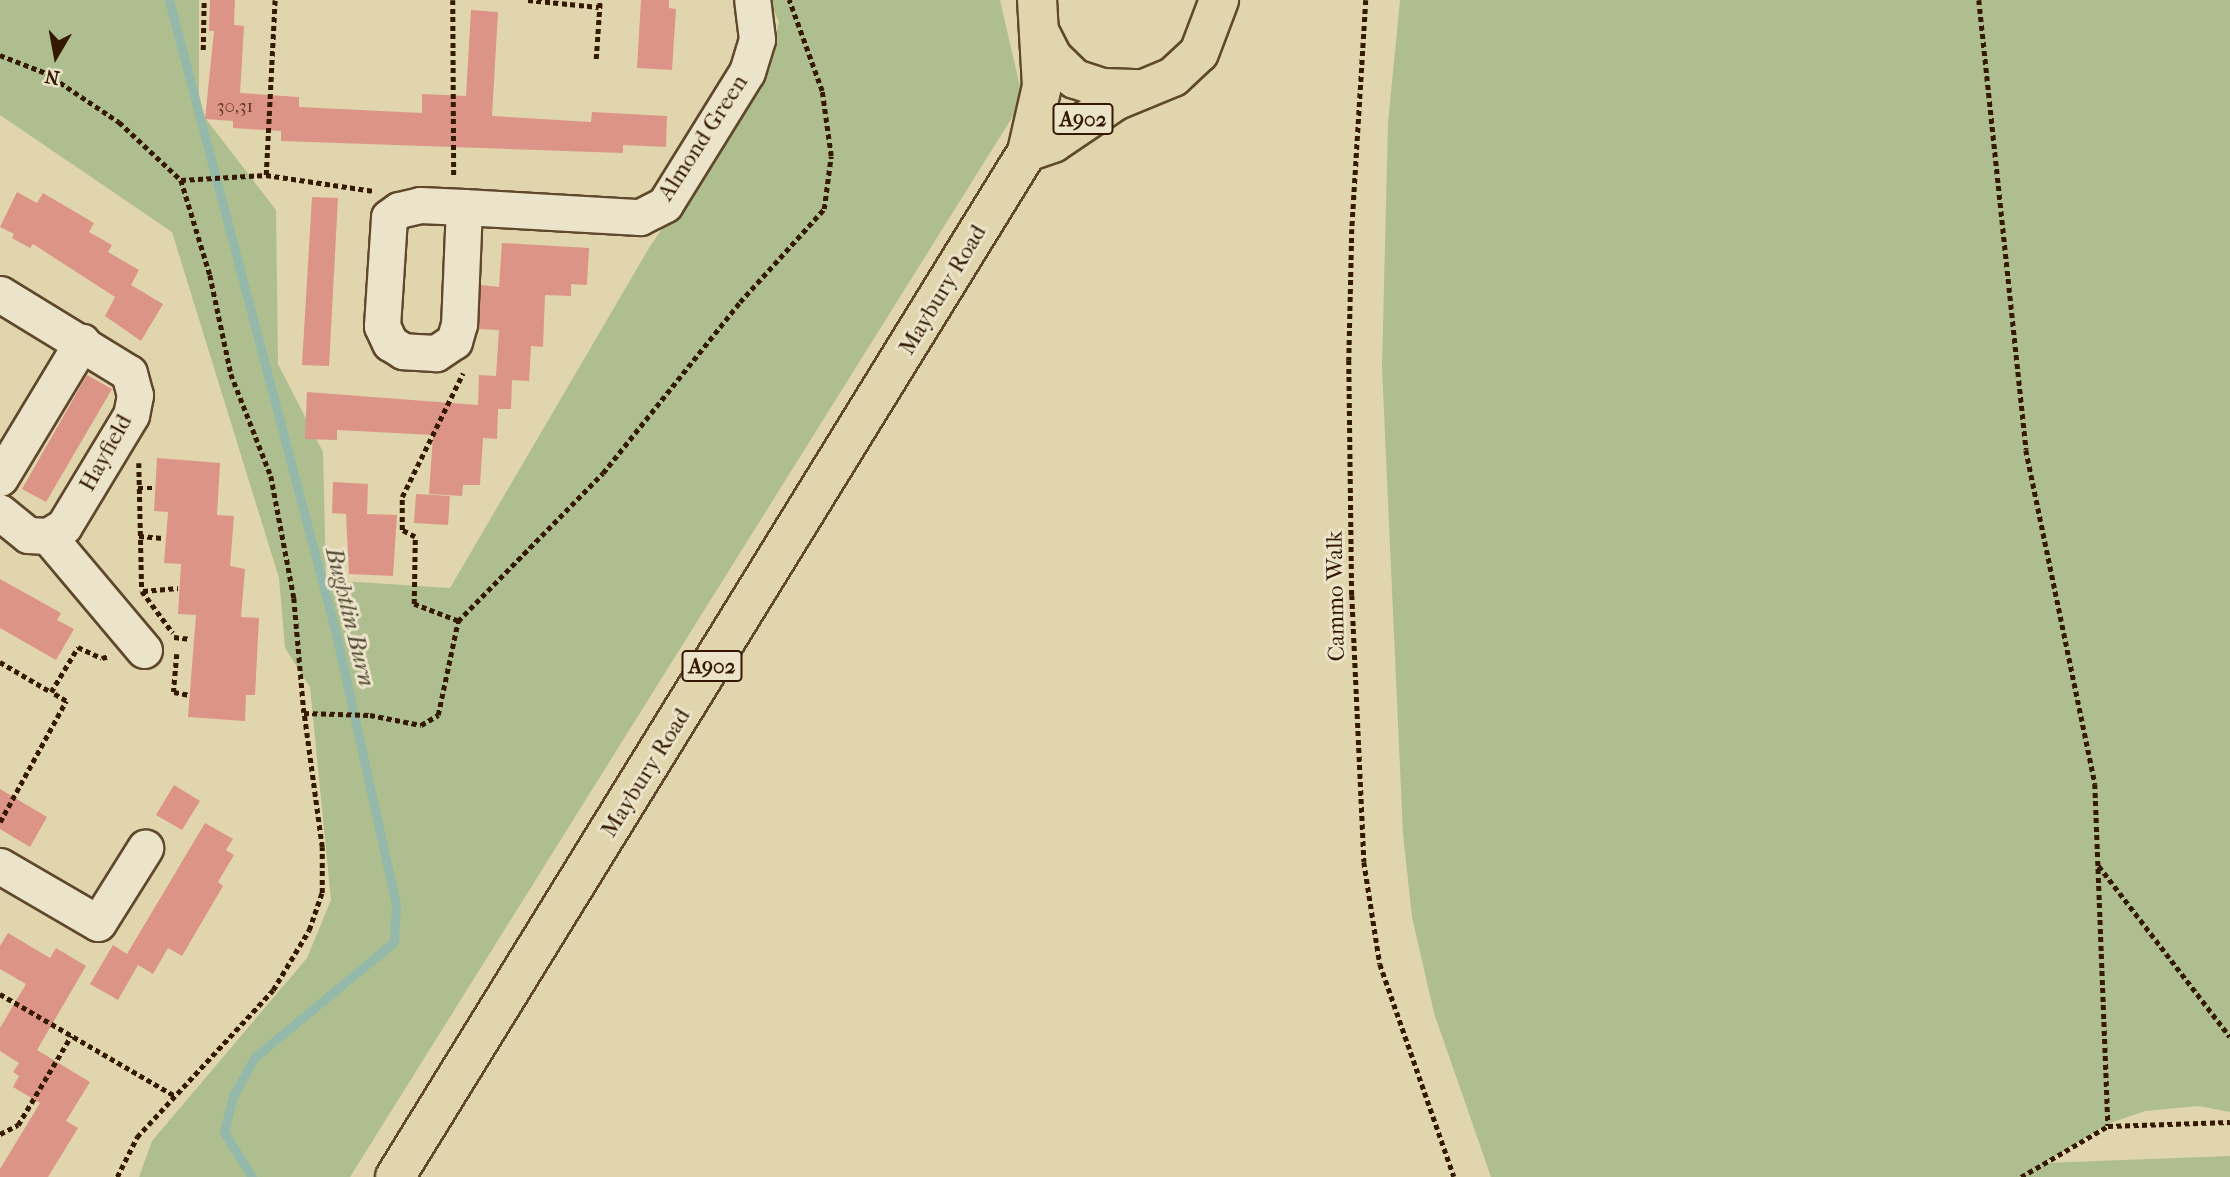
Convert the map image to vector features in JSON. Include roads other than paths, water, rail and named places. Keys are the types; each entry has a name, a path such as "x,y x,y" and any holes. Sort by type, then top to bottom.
{"main road":[{"name":"Maybury Road","path":"1027,152 1053,143 1089,115 1173,78 1199,53 1219,0"},
{"name":"Maybury Road","path":"1038,16 1053,58 1075,79 1103,88 1143,89"},
{"name":"Maybury Road","path":"395,1177 1027,152 1042,86 1038,16"}],"street":[{"name":"Almond Green","path":"459,207 459,324 454,341 436,353 403,351 390,343 382,326 385,235 389,217 399,210 459,207 640,216 665,204 747,72 757,39 752,0"},
{"name":"Hayfield","path":"0,294 129,373 135,395 131,415 64,526 48,536"},
{"path":"0,478 82,342"},
{"path":"0,512 29,535 48,536 159,644"},
{"path":"0,866 99,923 145,848"}],"waterway":[{"name":"Bughtlin Burn","path":"169,0 336,634 396,904 394,942 255,1057 233,1096 224,1132 252,1177"}]}
